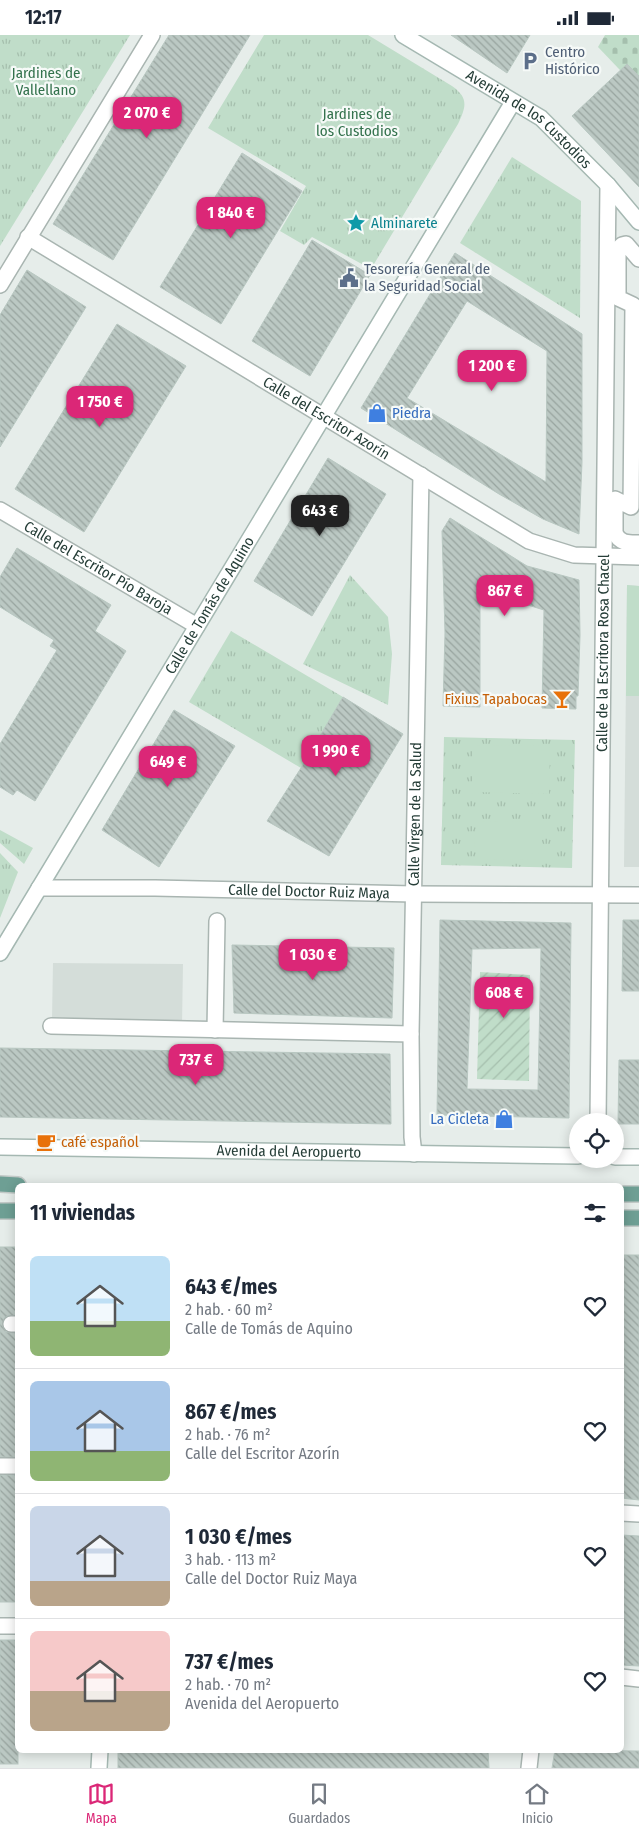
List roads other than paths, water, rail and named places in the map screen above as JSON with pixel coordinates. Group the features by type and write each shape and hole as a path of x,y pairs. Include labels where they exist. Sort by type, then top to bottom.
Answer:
{"main road":[{"path":"0,1185 15,1185"},
{"path":"624,1194 639,1194"},
{"path":"0,1211 15,1211"},
{"path":"624,1218 639,1218"}],"street":[{"path":"0,285 152,35"},
{"name":"Avenida de los Custodios","path":"403,35 541,118 608,185 639,222"},
{"name":"Calle de Tomás de Aquino","path":"0,953 513,102"},
{"name":"Calle de la Escritora Rosa Chacel","path":"598,1113 608,185"},
{"name":"Calle del Escritor Azorín","path":"28,237 530,541 574,555 639,557"},
{"path":"639,259 626,244 618,249 618,298 633,305 631,507 615,499 617,537 625,543 639,543"},
{"name":"Calle Virgen de la Salud","path":"414,1154 412,1137 411,1035 421,475"},
{"name":"Calle del Escritor Pío Baroja","path":"0,510 197,626"},
{"name":"Calle del Doctor Ruiz Maya","path":"39,888 413,894 639,895"},
{"path":"215,1030 216,921"},
{"path":"51,1026 411,1035"},
{"name":"Avenida del Aeropuerto","path":"0,1147 569,1157"},
{"path":"624,1157 639,1157"},
{"path":"0,1465 15,1466"},
{"path":"624,1513 639,1514"},
{"path":"0,1626 15,1626"},
{"path":"624,1677 639,1679"},
{"path":"99,1768 100,1753"},
{"path":"529,1768 531,1753"}],"place":[{"name":"Centro Histórico","path":"530,61"},
{"name":"Alminarete","path":"356,223"},
{"name":"Tesorería General de la Seguridad Social","path":"349,278"},
{"name":"Piedra","path":"377,413"},
{"name":"Fixius Tapabocas","path":"562,699"},
{"name":"La Cicleta","path":"504,1119"},
{"name":"café español","path":"46,1142"}],"park label":[{"name":"Jardines de Vallellano","path":"46,82"},
{"name":"Jardines de los Custodios","path":"357,122"}]}
